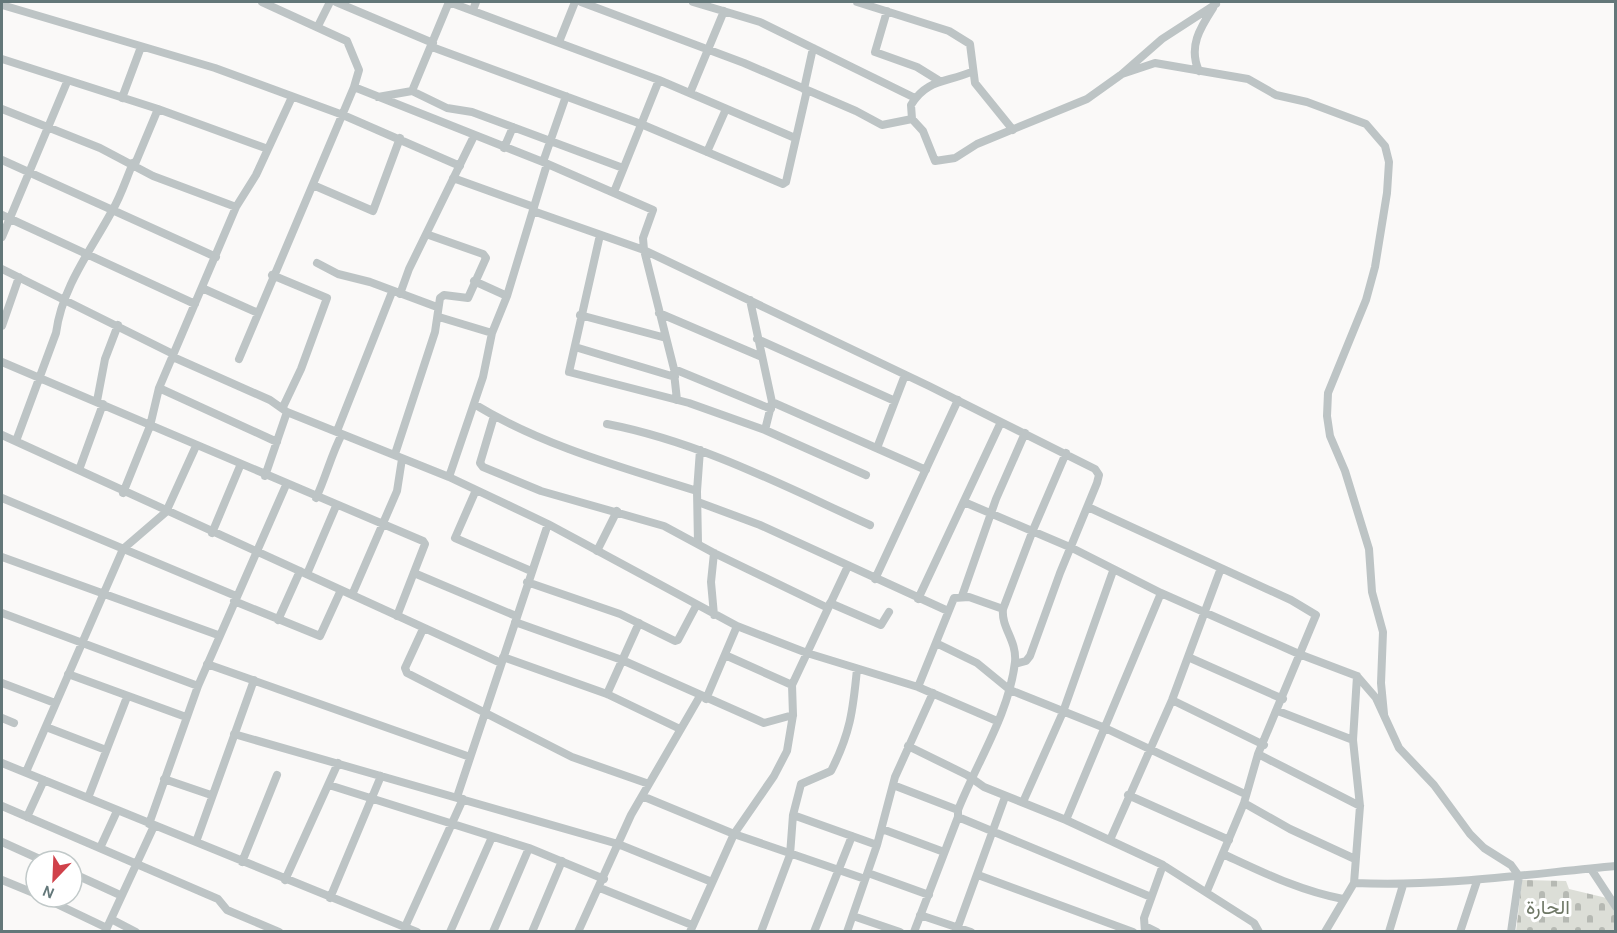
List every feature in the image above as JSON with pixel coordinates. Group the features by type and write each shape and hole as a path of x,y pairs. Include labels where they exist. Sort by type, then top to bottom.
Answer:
{"street":[{"path":"238,359 272,275 343,115 359,70 349,43 262,2"},
{"path":"318,27 336,2 432,45 641,124 783,184 786,182 813,48"},
{"path":"412,91 449,2 475,6 795,138"},
{"path":"559,42 575,2"},
{"path":"581,2 709,48 882,125 912,119"},
{"path":"693,2 760,22 915,98"},
{"path":"857,2 949,31 970,44 977,87 1013,130"},
{"path":"938,80 915,98 911,105 912,119 923,131 933,159 937,161 955,158 977,144 1087,99 1122,74 1162,39 1216,3"},
{"path":"1199,71 1194,51 1196,38 1216,3"},
{"path":"2,5 215,68 343,115 460,166"},
{"path":"690,93 724,11"},
{"path":"887,11 875,52 917,67 938,80 952,80 973,71"},
{"path":"122,98 141,47"},
{"path":"2,60 158,109 268,149"},
{"path":"1122,74 1155,63 1248,79 1276,95 1342,114 1366,124 1385,146 1389,162 1387,193 1375,267 1366,300 1328,393 1327,416 1330,436 1345,471 1369,549 1372,592 1383,632 1381,683 1384,714"},
{"path":"614,192 659,80"},
{"path":"2,237 6,217 30,172 67,82"},
{"path":"354,87 545,163 654,211 643,238 644,250 674,373 677,400"},
{"path":"377,97 412,91 447,108 472,112 623,168"},
{"path":"449,477 474,404 492,333 507,296 534,209 551,141 566,96"},
{"path":"123,493 150,426 159,388 236,207 256,175 292,97"},
{"path":"16,441 57,333 59,315 84,255 113,209 158,109"},
{"path":"707,152 726,109"},
{"path":"2,110 134,164 153,176 236,207"},
{"path":"504,147 513,127"},
{"path":"316,498 396,293 474,136"},
{"path":"313,185 373,211 400,138"},
{"path":"2,160 216,257"},
{"path":"453,178 644,250 1088,464 1099,475 1088,507 1030,656 1026,662 1014,664"},
{"path":"6,217 78,248 84,255 195,304"},
{"path":"352,595 397,491 399,456 439,317 437,307 444,295 468,298 485,255 426,234"},
{"path":"600,235 580,315 581,327 569,370 571,374 677,400 765,430 866,475"},
{"path":"317,263 338,274 370,282 437,307"},
{"path":"2,269 285,409 449,477 548,524 696,606 737,626 807,653 918,687 997,721"},
{"path":"265,476 285,409 327,298 272,275"},
{"path":"2,324 19,277"},
{"path":"474,281 507,296"},
{"path":"202,288 258,313"},
{"path":"750,300 771,405 765,430"},
{"path":"659,313 762,357"},
{"path":"580,315 666,338"},
{"path":"439,317 492,333"},
{"path":"79,470 100,403 105,358 118,325"},
{"path":"757,339 895,401"},
{"path":"576,347 674,373 771,405 926,470"},
{"path":"2,363 425,543 397,616"},
{"path":"877,448 905,375"},
{"path":"159,388 277,442"},
{"path":"875,579 958,400"},
{"path":"474,404 532,435 586,456 697,491"},
{"path":"494,416 481,466 541,491 664,526 714,553 829,605 881,625 889,612"},
{"path":"918,599 1001,422"},
{"path":"607,424 641,431 700,450 870,525"},
{"path":"962,596 991,513 1024,434"},
{"path":"2,435 123,493 256,551 423,629 502,660 607,694 680,729"},
{"path":"26,772 123,549 166,512 196,446"},
{"path":"698,543 697,491 700,450"},
{"path":"914,932 970,780 1010,690 1014,644 1003,622 1003,609 1066,453"},
{"path":"212,533 240,466"},
{"path":"108,926 151,825 164,779 218,635 286,485"},
{"path":"476,490 455,538 531,571"},
{"path":"2,498 123,549 278,620 320,636 341,590"},
{"path":"698,502 760,525 948,611"},
{"path":"964,502 1033,530 1113,571 1299,654 1358,676 1376,698 1399,748 1425,774 1470,834 1484,848 1511,865 1519,876 1511,932"},
{"path":"278,620 304,573 336,506"},
{"path":"1088,507 1314,613 1316,619 1299,654 1264,745 1258,754 1244,804 1207,891"},
{"path":"597,551 617,511"},
{"path":"402,928 451,825 484,710 548,524"},
{"path":"714,553 711,582 714,615"},
{"path":"2,557 218,635"},
{"path":"329,785 529,848 562,861 691,928 734,834 774,776 787,751 794,716 792,686 848,566"},
{"path":"1110,840 1172,700 1221,568"},
{"path":"1023,802 1062,712 1113,571"},
{"path":"414,573 516,619 622,660 703,698 764,723 794,716"},
{"path":"527,582 639,623 677,641 696,606"},
{"path":"1066,820 1161,593"},
{"path":"918,687 954,598 962,596 1003,609"},
{"path":"2,613 198,686"},
{"path":"607,694 639,623"},
{"path":"578,931 642,796 680,729 703,698 725,656 737,626"},
{"path":"423,629 405,671 572,756 649,784"},
{"path":"936,643 977,663 1010,690 1105,728 1245,794"},
{"path":"725,656 792,686"},
{"path":"1188,657 1283,699"},
{"path":"207,664 470,757"},
{"path":"761,932 790,855 793,815 801,784 831,771 846,740 852,720 857,669"},
{"path":"68,674 186,717"},
{"path":"1325,932 1354,883 1359,806 1353,740 1358,676"},
{"path":"196,842 254,680"},
{"path":"2,683 55,703"},
{"path":"847,932 877,845 893,785 933,693"},
{"path":"88,798 127,697"},
{"path":"1172,700 1264,745"},
{"path":"1278,711 1353,740"},
{"path":"2,718 14,723"},
{"path":"46,727 106,750"},
{"path":"234,734 618,844 712,882"},
{"path":"908,746 967,775 970,780 1066,820 1163,865 1254,923 1259,932"},
{"path":"1258,754 1359,806"},
{"path":"2,763 402,928 417,932"},
{"path":"285,880 338,763"},
{"path":"242,862 278,775"},
{"path":"330,898 374,799 381,776"},
{"path":"164,779 211,795"},
{"path":"27,817 44,780"},
{"path":"893,785 1151,897"},
{"path":"1128,795 1229,840"},
{"path":"642,796 790,855 929,895"},
{"path":"956,929 995,830 1005,796"},
{"path":"1244,804 1290,829 1355,858"},
{"path":"2,806 218,899 227,910 279,932"},
{"path":"100,848 117,811"},
{"path":"793,815 877,845"},
{"path":"882,829 945,852"},
{"path":"814,932 852,836"},
{"path":"450,932 492,837"},
{"path":"2,842 24,852"},
{"path":"493,932 529,848"},
{"path":"1223,854 1292,886 1343,899"},
{"path":"532,932 562,861"},
{"path":"1157,932 1145,929 1144,918 1163,865"},
{"path":"1354,883 1403,885 1477,881 1616,866"},
{"path":"1591,868 1616,907"},
{"path":"978,875 1133,932"},
{"path":"84,878 120,895"},
{"path":"2,880 24,889"},
{"path":"1460,932 1477,881"},
{"path":"1389,932 1403,885"},
{"path":"69,909 108,926 136,932"},
{"path":"920,915 956,929 972,932"},
{"path":"853,916 900,932"}],"green space":[{"name":"الحارة","path":"1522,880 1566,881 1569,889 1615,900 1615,931 1516,932"}]}
